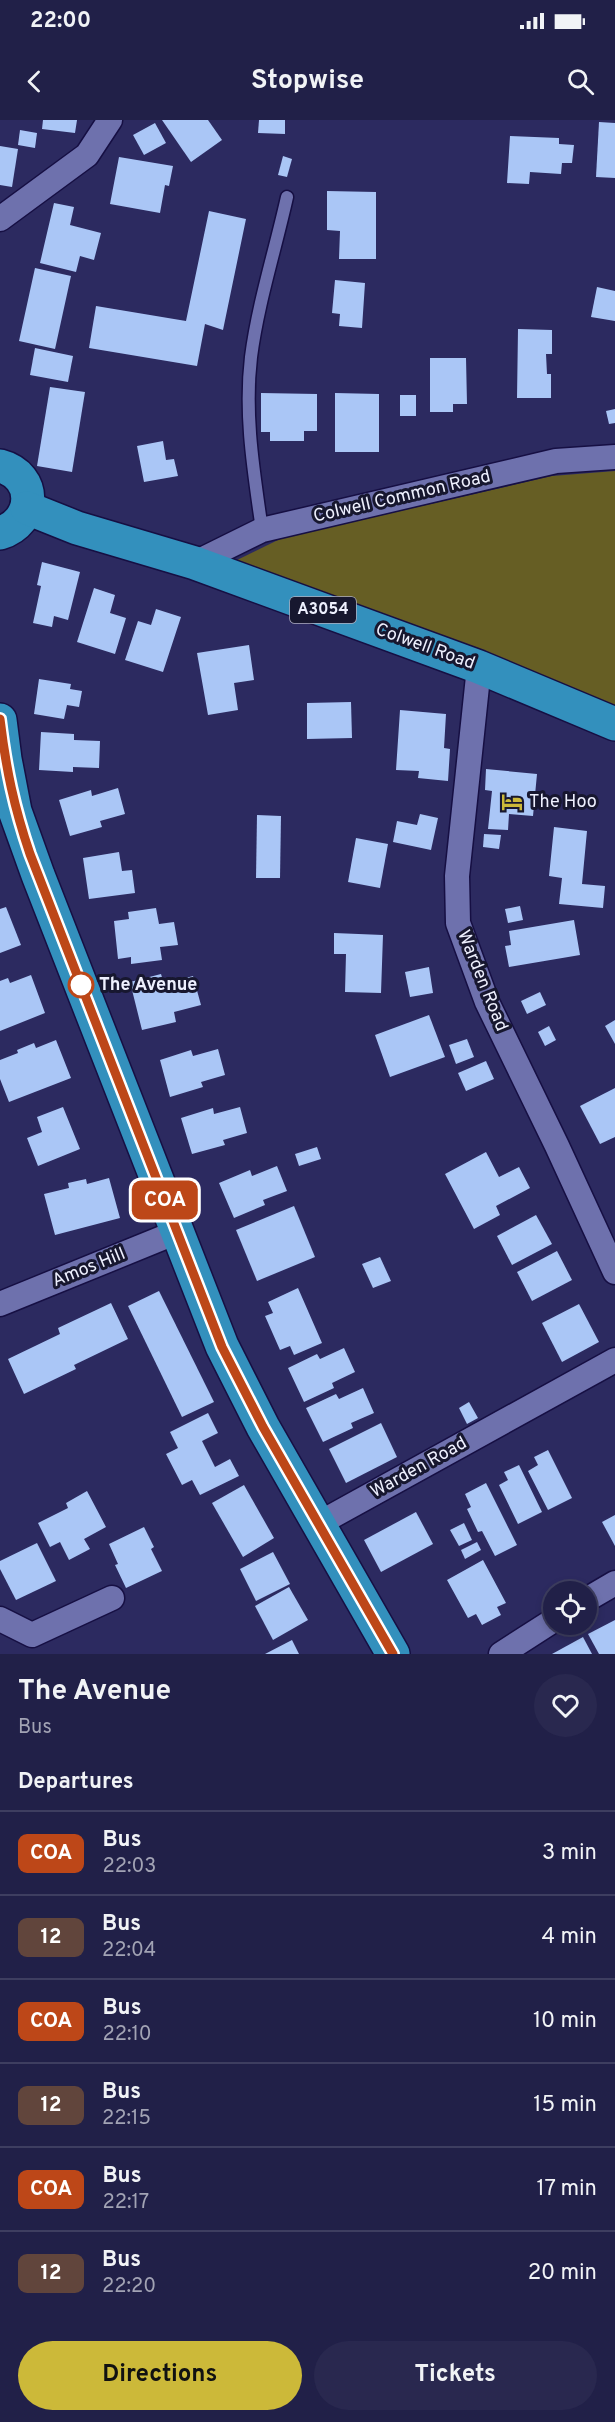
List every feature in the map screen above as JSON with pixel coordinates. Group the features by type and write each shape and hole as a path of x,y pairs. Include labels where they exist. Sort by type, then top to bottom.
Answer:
{"main road":[{"path":"0,466 13,471 25,484 28,495 27,508 22,519 10,530 0,533"},
{"name":"Colwell Road","path":"27,508 77,528 195,563 478,667 615,724"},
{"path":"0,720 15,811 222,1347 263,1427 393,1654"}],"street":[{"path":"0,219 87,155 110,120"},
{"name":"Colwell Common Road","path":"195,563 262,530 556,461 615,457"},
{"name":"Warden Road","path":"478,667 457,876 458,923 487,1002 615,1272"},
{"name":"Amos Hill","path":"0,1304 177,1232"},
{"name":"Warden Road","path":"318,1524 615,1360"},
{"path":"597,1593 615,1582"},
{"path":"0,1619 32,1635 112,1598"},
{"path":"501,1654 543,1627"}],"lane":[{"path":"262,530 248,433 251,359 260,298 287,197"}],"shaded area":[{"path":"615,471 615,707 235,561 282,538 552,476"}],"building":[{"path":"43,120 77,120 75,133 42,129"},
{"path":"162,120 208,120 222,140 191,162"},
{"path":"259,120 285,120 285,134 258,133"},
{"path":"599,122 615,123 615,178 596,177"},
{"path":"155,123 166,143 144,155 133,135"},
{"path":"20,130 37,133 35,148 18,145"},
{"path":"510,136 559,138 559,144 574,145 572,163 562,163 561,174 530,172 529,184 507,183"},
{"path":"0,146 18,149 12,187 0,185"},
{"path":"283,156 292,159 287,177 278,175"},
{"path":"119,157 173,166 169,186 165,185 160,213 110,204"},
{"path":"327,191 376,192 376,259 339,259 340,231 327,230"},
{"path":"54,203 74,207 70,225 101,233 94,260 80,256 76,272 40,263"},
{"path":"209,211 246,219 223,330 205,324 197,366 89,348 96,306 186,321"},
{"path":"35,268 71,276 55,349 19,341"},
{"path":"335,280 365,283 362,328 339,326 340,314 332,313"},
{"path":"597,287 615,291 615,321 591,317"},
{"path":"518,329 552,330 552,354 546,354 547,374 551,374 551,398 517,398"},
{"path":"35,348 73,356 68,382 30,375"},
{"path":"430,358 466,358 467,404 453,404 453,412 430,412"},
{"path":"50,387 85,392 72,472 37,466"},
{"path":"261,393 317,394 317,431 304,431 304,441 270,441 270,432 261,432"},
{"path":"335,393 379,394 379,452 335,452"},
{"path":"400,395 416,395 416,416 400,416"},
{"path":"615,409 615,423 609,424 606,411"},
{"path":"163,441 166,460 174,459 178,476 144,482 137,446"},
{"path":"42,562 80,572 68,620 54,616 52,627 33,623 41,586 37,585"},
{"path":"94,588 115,595 110,613 126,618 115,654 77,642"},
{"path":"156,609 181,617 163,672 125,660 138,621 151,625"},
{"path":"249,645 254,680 234,683 238,710 208,715 197,653"},
{"path":"39,679 71,684 70,689 82,691 79,707 67,705 64,719 34,714"},
{"path":"351,702 352,738 307,739 307,703"},
{"path":"400,710 446,714 444,748 450,749 448,781 418,778 419,771 396,770"},
{"path":"41,732 74,734 74,740 100,741 99,768 73,767 73,772 39,770"},
{"name":"The Hoo","path":"486,769 537,774 533,816 509,814 508,830 488,829 492,791 485,790"},
{"path":"118,788 125,814 100,821 102,827 70,836 59,800 91,790 92,796"},
{"path":"420,814 438,818 431,850 393,842 397,821 417,825"},
{"path":"257,815 281,816 280,878 256,878"},
{"path":"554,827 587,831 582,884 605,886 603,908 559,904 562,878 549,876"},
{"path":"484,834 501,835 499,849 483,847"},
{"path":"356,838 388,844 380,888 348,882"},
{"path":"119,852 122,871 132,870 135,893 89,899 83,858"},
{"path":"520,906 523,920 508,923 505,909"},
{"path":"6,907 21,945 0,953 0,909"},
{"path":"156,908 159,924 174,922 178,945 160,947 162,960 131,964 131,957 118,959 114,921 129,919 128,912"},
{"path":"574,920 580,955 509,967 505,946 511,945 509,931"},
{"path":"334,933 383,935 381,993 345,992 346,954 334,954"},
{"path":"429,967 433,993 410,997 405,972"},
{"path":"161,974 164,984 193,976 201,1005 174,1012 176,1022 142,1030 130,982"},
{"path":"31,975 45,1013 0,1031 0,981 8,978 10,983"},
{"path":"540,992 546,1005 527,1014 521,1001"},
{"path":"429,1015 445,1057 390,1077 375,1035"},
{"path":"615,1020 615,1044 605,1026"},
{"path":"549,1026 556,1040 545,1046 538,1032"},
{"path":"467,1039 474,1057 456,1064 449,1045"},
{"path":"56,1040 71,1078 9,1102 0,1079 0,1060 34,1043 36,1048"},
{"path":"218,1049 225,1075 201,1082 203,1087 170,1097 160,1060 191,1050 193,1056"},
{"path":"486,1061 494,1079 466,1091 458,1073"},
{"path":"615,1088 615,1137 600,1144 580,1106"},
{"path":"63,1107 80,1149 38,1166 27,1138 42,1132 37,1117"},
{"path":"240,1107 247,1133 223,1140 225,1145 192,1154 181,1118 213,1108 214,1114"},
{"path":"317,1147 321,1159 299,1166 295,1154"},
{"path":"486,1152 499,1177 519,1167 530,1188 496,1206 500,1215 474,1229 445,1174"},
{"path":"277,1166 287,1191 263,1200 265,1205 234,1218 219,1183 250,1170 252,1176"},
{"path":"109,1178 120,1218 55,1235 44,1194 69,1188 68,1183 86,1179 87,1184"},
{"path":"294,1206 315,1257 257,1281 236,1230"},
{"path":"536,1215 552,1244 512,1265 497,1236"},
{"path":"557,1251 572,1280 532,1301 517,1272"},
{"path":"380,1257 391,1281 373,1288 362,1264"},
{"path":"298,1288 322,1343 294,1355 290,1346 280,1350 265,1316 273,1313 268,1302"},
{"path":"159,1291 214,1402 182,1417 128,1306"},
{"path":"111,1303 128,1339 74,1365 76,1369 24,1394 8,1359 60,1334 58,1328"},
{"path":"579,1304 599,1342 562,1362 542,1323"},
{"path":"344,1348 355,1372 332,1383 334,1388 304,1402 288,1368 317,1354 320,1359"},
{"path":"363,1388 374,1413 351,1423 353,1428 323,1442 306,1408 336,1394 339,1399"},
{"path":"469,1402 478,1418 467,1424 459,1408"},
{"path":"208,1413 218,1433 202,1441 215,1467 230,1459 239,1476 200,1495 192,1480 182,1485 166,1454 178,1448 170,1432"},
{"path":"381,1423 397,1457 346,1483 329,1449"},
{"path":"548,1450 572,1498 548,1510 528,1471 538,1465 534,1457"},
{"path":"519,1465 542,1512 518,1524 499,1485 508,1480 504,1472"},
{"path":"486,1483 517,1545 495,1556 482,1531 478,1532 467,1509 471,1507 465,1494"},
{"path":"244,1485 274,1538 243,1557 212,1503"},
{"path":"87,1491 106,1527 84,1539 90,1549 69,1560 60,1542 50,1547 38,1523 68,1508 66,1503"},
{"path":"416,1512 433,1544 381,1572 364,1540"},
{"path":"615,1515 615,1546 602,1522"},
{"path":"464,1523 472,1540 459,1546 450,1530"},
{"path":"144,1527 154,1547 151,1549 162,1571 126,1588 115,1565 118,1564 109,1544"},
{"path":"477,1542 481,1550 465,1559 461,1550"},
{"path":"37,1543 56,1581 16,1600 0,1569 0,1561"},
{"path":"273,1552 290,1584 256,1601 240,1569"},
{"path":"483,1560 506,1603 497,1607 501,1615 482,1625 476,1614 468,1618 447,1580"},
{"path":"289,1587 308,1620 273,1640 255,1606"},
{"path":"615,1620 615,1654 599,1654 589,1635 597,1635 597,1629"},
{"path":"583,1637 592,1654 552,1654"},
{"path":"292,1640 299,1654 265,1654"}],"bus line":[{"name":"COA","path":"0,719 15,811 203,1303 222,1347 263,1427 393,1654"}],"place":[{"name":"The Hoo","path":"512,802"},
{"name":"The Avenue","path":"81,985"}]}
